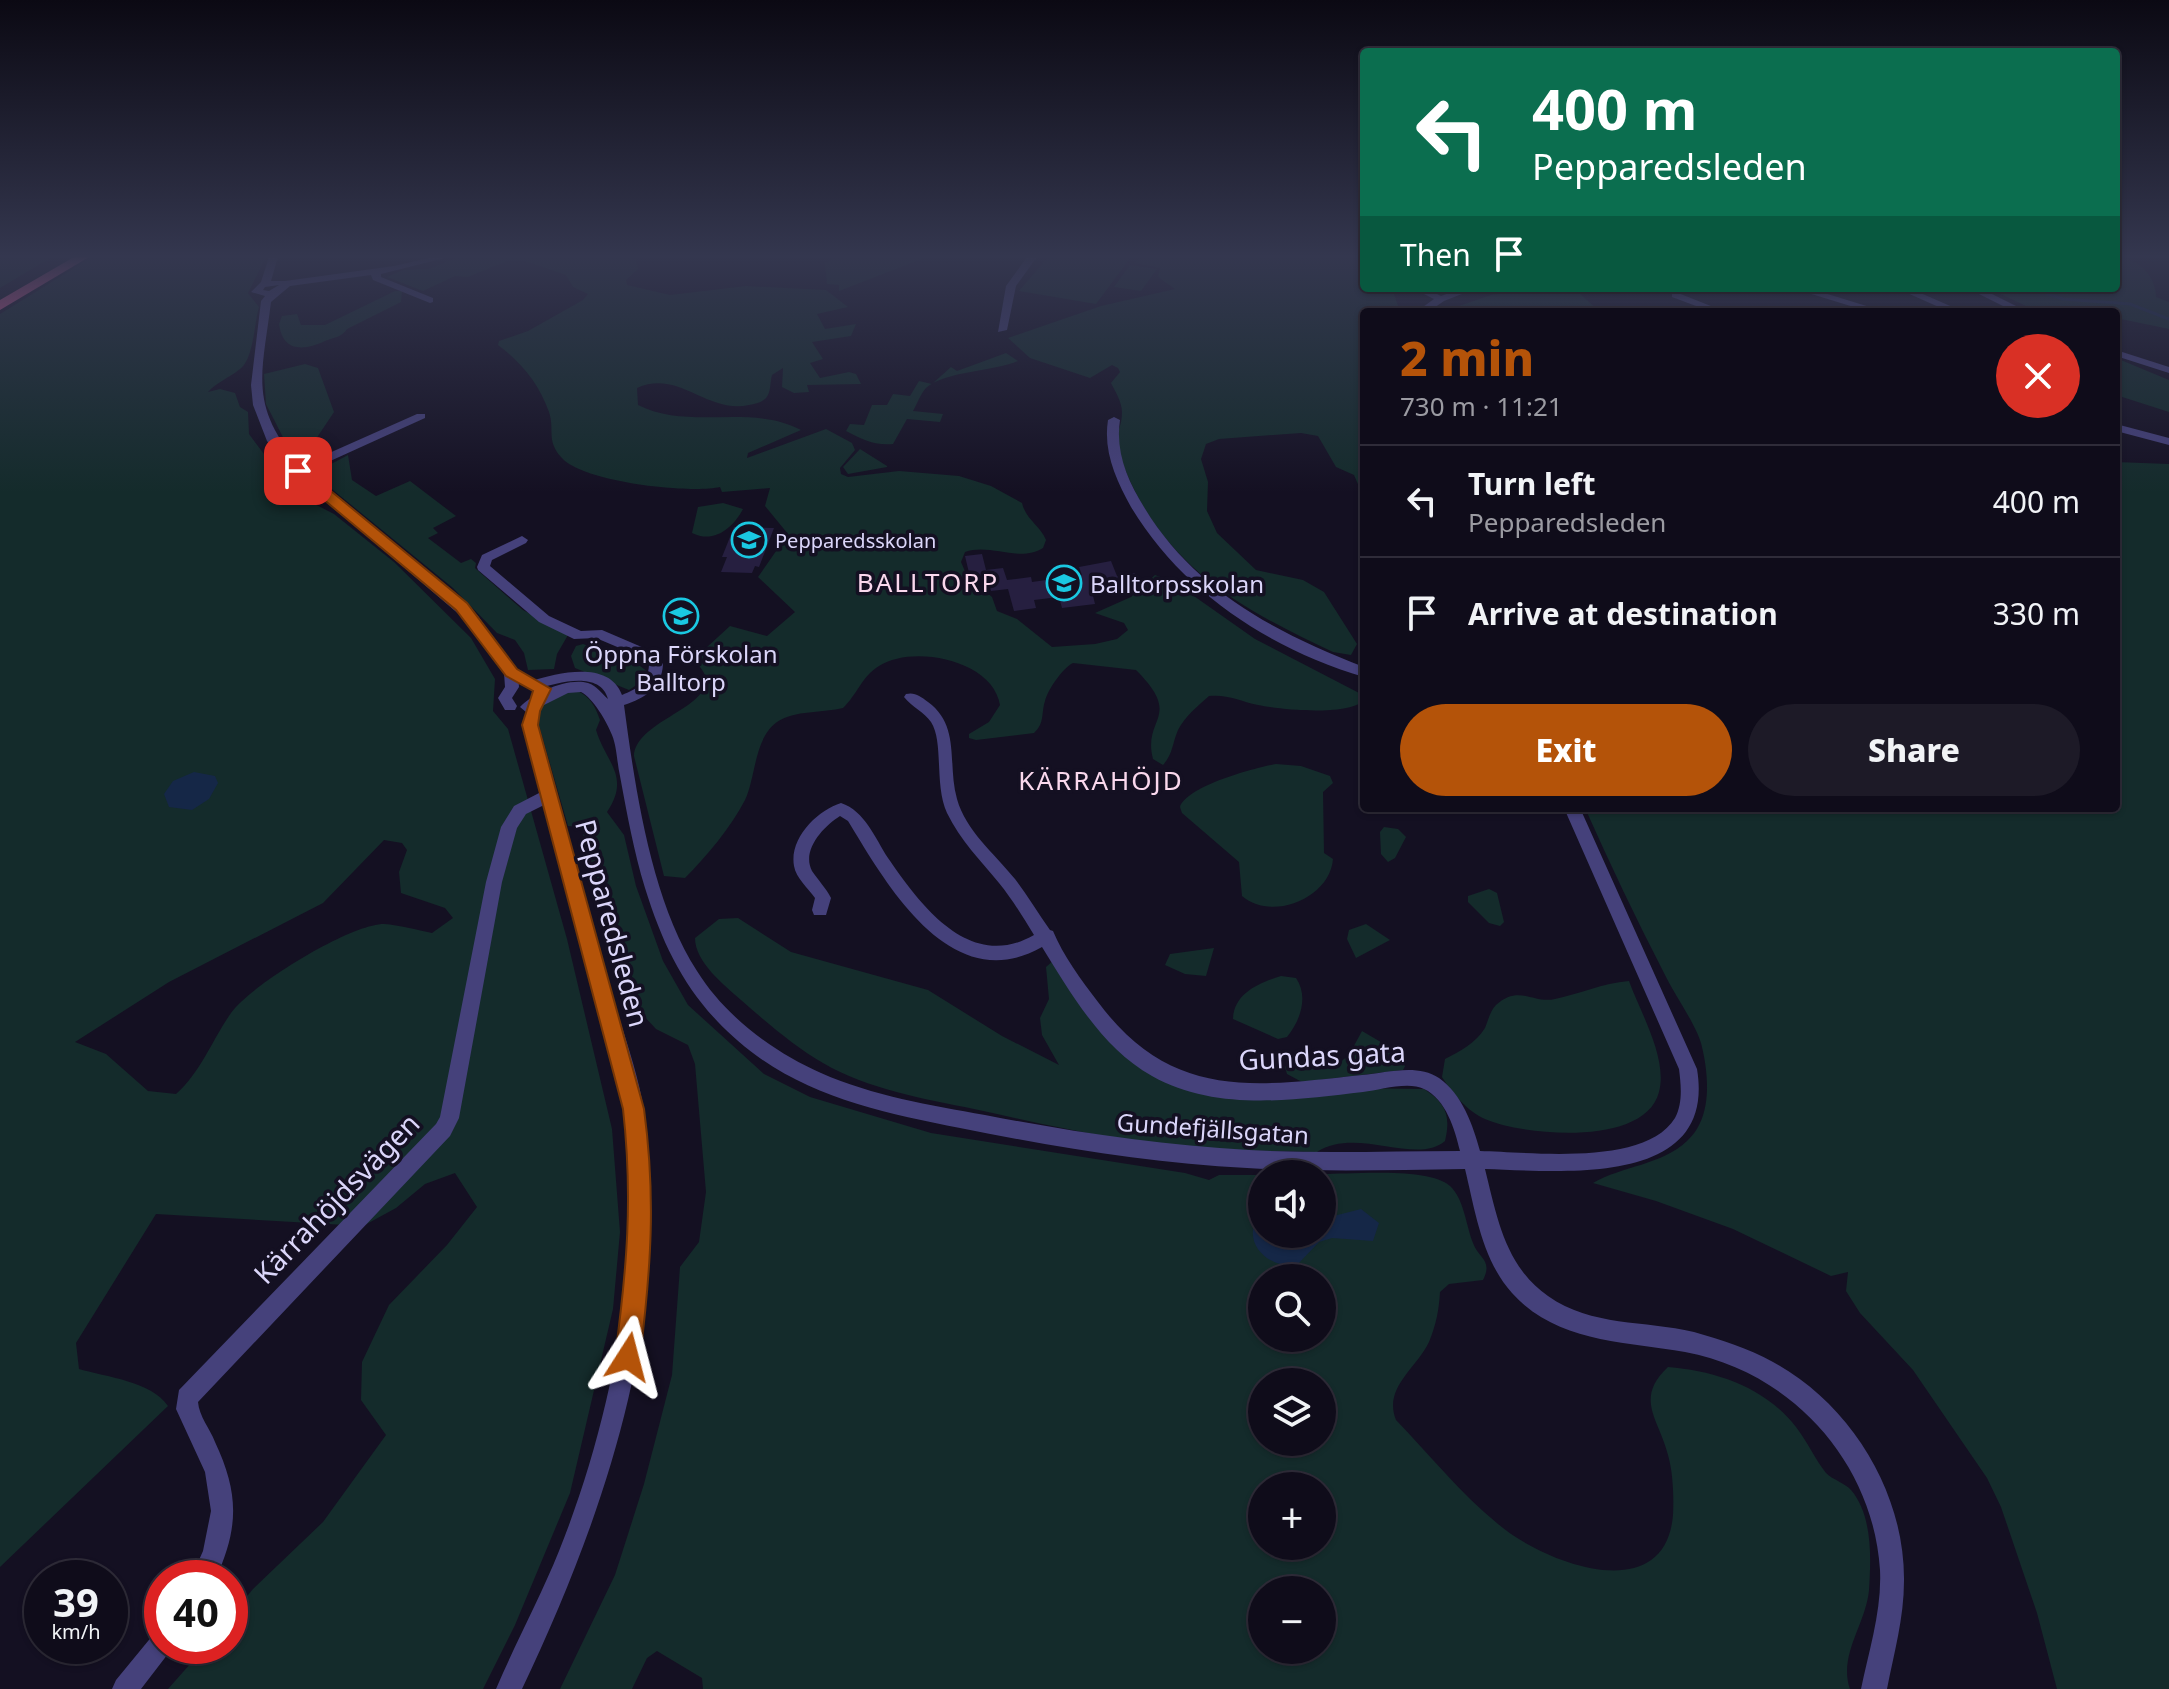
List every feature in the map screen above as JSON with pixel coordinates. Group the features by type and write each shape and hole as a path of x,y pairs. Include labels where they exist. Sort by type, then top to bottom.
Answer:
{"street":[{"path":"264,336 257,369 258,405 273,441 298,471 461,607 511,673 536,692"},
{"path":"2120,354 2169,370"},
{"path":"298,471 421,416"},
{"path":"1114,420 1112,439 1127,489 1149,528 1178,565 1209,593 1271,633 1360,670"},
{"path":"2120,428 2169,442"},
{"path":"510,698 581,688 610,704 650,686 657,672 654,661 646,654 597,633 579,636 544,619 483,567 487,558 522,540"},
{"path":"511,673 510,698 530,725"},
{"path":"510,698 520,708 536,692"},
{"name":"Pepparedsleden","path":"509,1689 558,1584 608,1444 628,1357 641,1250 641,1172 634,1109 530,725 536,692"},
{"name":"Gundas gata","path":"911,697 934,712 943,725 947,786 956,814 1047,936 1115,1036 1151,1067 1198,1085 1253,1092 1402,1079 1425,1081 1442,1091 1455,1108 1491,1240 1516,1283 1538,1303 1584,1328 1687,1341 1742,1357 1791,1385 1838,1427 1865,1466 1889,1536 1892,1595 1874,1689"},
{"name":"Gundefjällsgatan","path":"610,704 609,721 619,733 655,895 685,966 708,1000 752,1043 804,1075 879,1102 1054,1138 1152,1151 1250,1159 1471,1160 1625,1156 1667,1140 1686,1116 1691,1101 1691,1085 1684,1057 1574,812"},
{"name":"Kärrahöjdsvägen","path":"210,1560 222,1528 222,1486 187,1409 187,1398 443,1130 449,1118 494,882 509,827 520,810 549,795"},
{"path":"820,910 823,898 805,872 803,852 809,838 828,815 841,809 854,817 922,912 961,947 987,954 1013,952 1047,936"},
{"path":"125,1689 146,1664"}],"green space":[{"path":"0,336 254,336 245,364 208,392 220,389 235,393 240,407 248,412 249,434 293,493 334,514 394,562 471,638 495,679 493,711 508,729 567,939 612,1129 620,1232 613,1309 570,1493 515,1625 483,1689 168,1689 190,1664 248,1664 248,1595 323,1522 386,1435 361,1400 362,1362 389,1305 447,1245 477,1207 455,1173 425,1184 396,1208 363,1226 156,1214 76,1343 79,1369 139,1385 168,1406 0,1567","holes":["384,840 402,843 407,850 399,872 401,893 445,908 453,918 432,933 384,924 368,927 302,958 242,1001 231,1013 199,1066 176,1094 148,1091 106,1054 75,1042 169,982 323,903"]},
{"path":"283,336 339,336 302,347 295,347"},
{"path":"514,336 851,336 812,342 823,359 810,363 820,378 849,372 856,374 861,384 807,385 809,392 794,393 782,387 783,368 772,375 766,398 756,404 734,406 680,387 652,384 637,388 638,405 678,416 762,418 801,430 748,453 747,458 826,429 852,443 855,450 840,468 841,474 848,477 899,471 959,476 991,486 1022,503 1046,540 1043,548 1024,554 975,550 965,552 961,562 967,576 992,597 997,611 1017,619 1052,647 1117,639 1128,630 1124,623 1095,613 1131,597 1155,575 1174,582 1255,639 1360,693 1360,703 1342,709 1297,710 1209,696 1181,725 1163,765 1153,759 1151,745 1160,708 1150,686 1136,670 1073,663 1049,691 1041,722 1034,733 976,740 969,738 969,734 989,722 1000,705 994,690 983,677 950,660 911,656 894,660 873,670 843,708 792,715 769,729 760,748 749,791 726,831 685,878 664,876 634,756 638,744 646,734 683,709 702,691 706,678 694,659 730,626 767,636 795,612 758,577 788,534 765,506 770,488 722,492 720,487 662,487 612,479 572,466 556,451 551,418 535,383 515,359 498,345 499,341"},
{"path":"1360,336 1360,489 1354,475 1336,467 1318,436 1301,433 1219,439 1206,444 1201,459 1208,482 1207,511 1217,533 1256,570 1303,580 1324,592 1357,644 1351,655 1333,652 1234,599 1180,554 1157,527 1137,495 1118,450 1122,408 1111,383 1120,372 1118,368 1112,365 1090,378 1030,358 1008,338"},
{"path":"1006,353 1018,361 945,378 932,384 951,367 957,371"},
{"path":"2120,360 2169,380 2169,412 2120,396"},
{"path":"305,364 318,368 334,412 308,451 296,455 290,451 266,404 264,374"},
{"path":"919,381 932,384 926,388 913,411 943,414 940,422 907,419 893,444 874,443 846,431 850,424 864,425 872,405 887,405 893,394 910,396"},
{"path":"860,449 887,467 848,474 843,467"},
{"path":"348,455 352,480 376,496 410,481 456,516 433,528 438,533 428,538 461,563 471,559 476,563 475,568 523,610 568,635 557,654 554,669 528,670 524,653 515,640 497,633 453,588 317,477 320,470"},
{"path":"2120,462 2169,464 2169,1689 2057,1689 2037,1613 2001,1507 1987,1478 1913,1370 1860,1313 1846,1291 1848,1272 1831,1276 1733,1229 1656,1201 1593,1183 1677,1149 1695,1131 1707,1095 1704,1055 1698,1035 1587,812 2120,812"},
{"path":"723,503 743,509 728,528 708,537 692,533 698,507"},
{"path":"583,644 636,663 648,672 647,678 629,690 575,668 571,656 576,646"},
{"path":"578,691 594,707 600,720 596,730 617,779 614,799 607,812 624,835 636,886 663,961 688,1005 764,1074 810,1097 931,1133 1185,1173 1209,1180 1219,1175 1248,1175 1248,1248 1336,1248 1336,1174 1408,1174 1440,1180 1450,1186 1462,1205 1473,1243 1486,1264 1486,1273 1483,1280 1449,1284 1440,1292 1437,1317 1429,1342 1397,1388 1393,1409 1396,1420 1484,1512 1518,1538 1543,1552 1571,1563 1599,1569 1626,1570 1648,1562 1665,1544 1673,1515 1673,1485 1670,1462 1651,1399 1652,1389 1668,1367 1721,1377 1770,1401 1796,1427 1826,1473 1851,1490 1867,1525 1869,1590 1847,1664 1850,1689 703,1689 702,1678 657,1651 647,1658 632,1689 560,1689 615,1575 644,1484 672,1375 680,1267 699,1242 706,1192 695,1064 688,1045 656,1029 642,1014 620,932 593,868 581,827 568,826 536,715 550,696"},
{"path":"1276,764 1301,766 1330,776 1333,783 1323,792 1324,853 1333,859 1322,885 1311,895 1298,902 1268,907 1242,896 1239,862 1182,813 1180,807 1185,799 1208,785"},
{"path":"1384,827 1398,829 1406,837 1395,858 1388,862 1381,854 1380,832"},
{"path":"1489,889 1497,893 1504,922 1500,926 1489,923 1468,902 1468,896"},
{"path":"738,918 791,952 928,990 1002,1036 1059,1065 1042,1035 1040,1018 1049,999 1046,967 1054,960 1099,1030 1178,1086 1424,1089 1445,1111 1445,1141 1433,1148 1418,1150 1350,1143 1333,1145 1317,1152 1178,1147 1061,1128 877,1086 840,1072 801,1049 760,1017 705,964 695,938 719,919"},
{"path":"1366,924 1390,940 1356,958 1347,939 1349,930"},
{"path":"1214,948 1206,976 1185,974 1165,965 1170,954"},
{"path":"1281,976 1296,978 1302,993 1299,1016 1287,1037 1278,1039 1233,1019 1238,1002 1249,990"},
{"path":"1629,981 1652,1035 1661,1079 1659,1092 1649,1110 1631,1122 1581,1132 1527,1130 1503,1125 1472,1112 1442,1077 1445,1059 1477,1038 1494,1007 1504,999 1519,995 1555,999"},
{"path":"1362,1031 1391,1048 1405,1066 1403,1070 1302,1082 1287,1074 1285,1067 1290,1062 1338,1064 1349,1055"}],"water":[{"path":"194,772 215,776 218,783 209,799 192,810 169,807 164,794 173,781"},
{"path":"1361,1209 1379,1223 1373,1241 1336,1238 1336,1215"},
{"path":"1257,1248 1313,1248 1298,1264 1276,1263"}],"building":[{"name":"Pepparedsskolan","path":"734,527 774,528 759,567 755,566 752,573 721,572 727,557 722,557"},
{"name":"Balltorpsskolan","path":"982,554 986,570 1003,568 1007,580 1031,577 1032,582 1082,575 1079,567 1111,561 1117,576 1135,573 1139,584 1135,585 1137,590 1093,596 1095,604 1062,608 1059,597 1034,600 1036,608 1014,611 1008,589 991,591 987,575 970,577 965,556"}],"place":[{"name":"Pepparedsskolan","path":"749,540"},
{"name":"Balltorpsskolan","path":"1064,583"},
{"name":"Öppna Förskolan Balltorp","path":"681,616"}],"district":[{"name":"BALLTORP","path":"928,582"},
{"name":"KÄRRAHÖJD","path":"1101,780"}],"route":[{"path":"298,471 461,607 485,633 511,673 543,689 532,711 530,725 634,1109 641,1172 641,1250 628,1357"}]}
